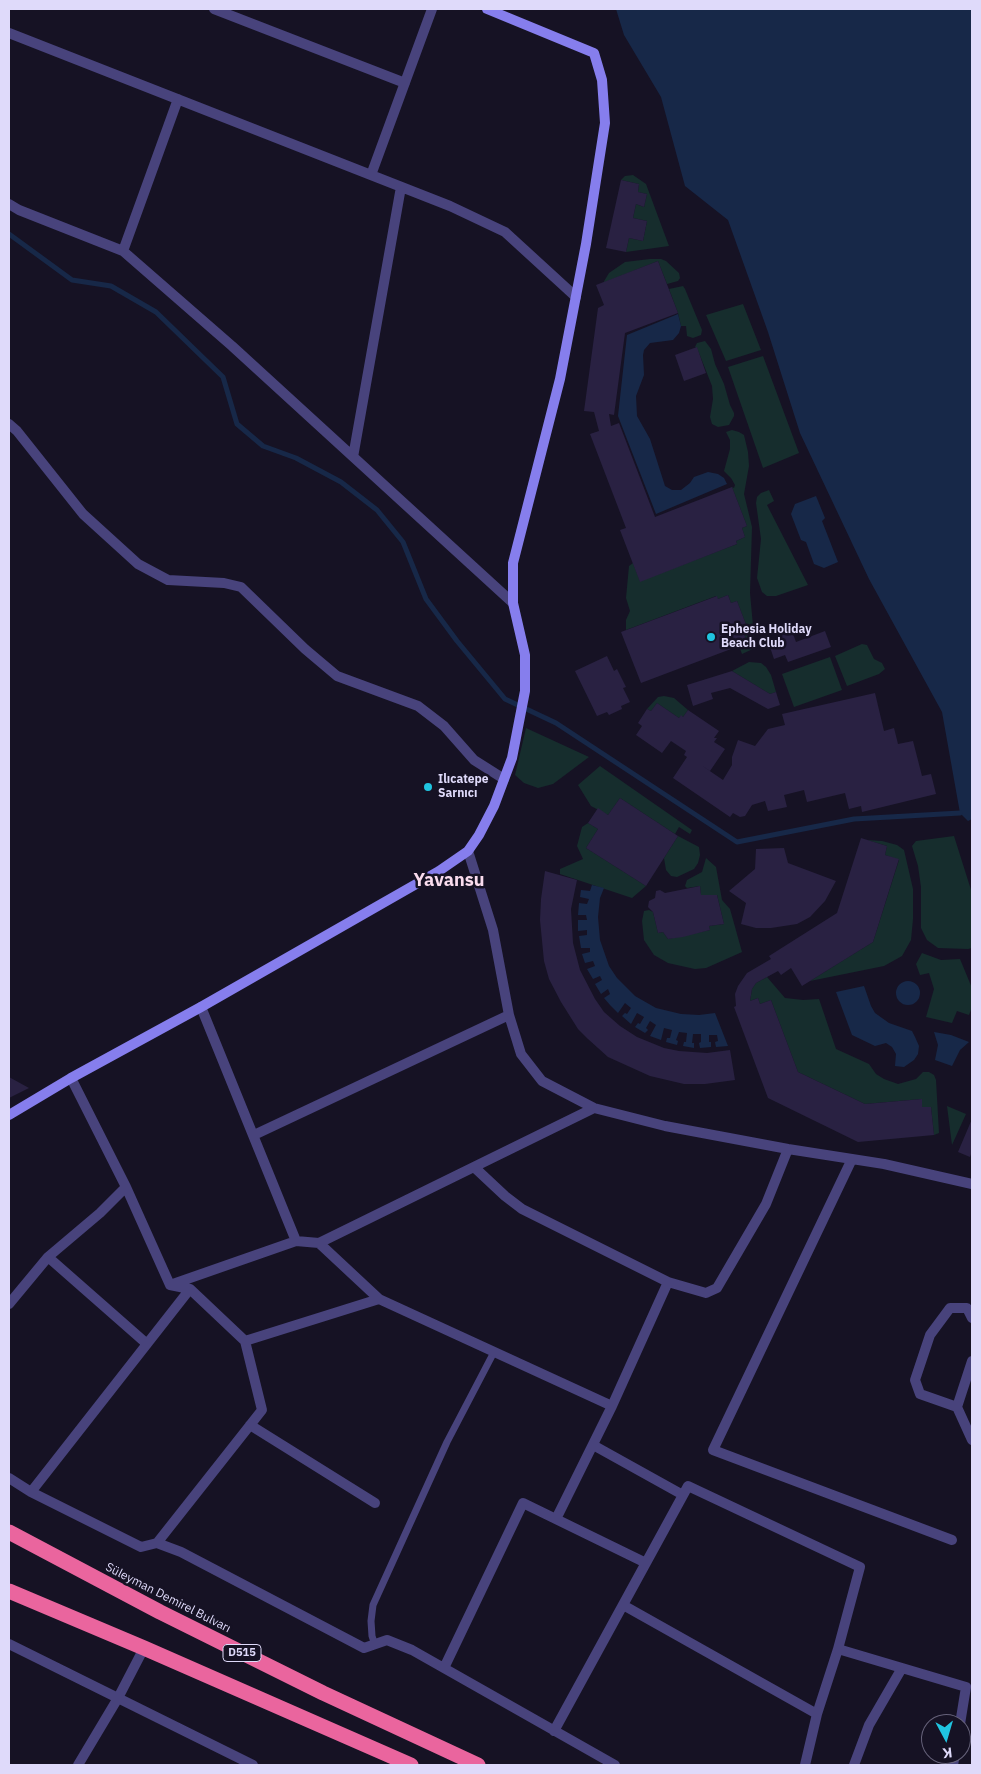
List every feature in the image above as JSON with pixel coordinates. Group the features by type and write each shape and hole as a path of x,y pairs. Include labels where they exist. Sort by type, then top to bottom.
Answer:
{"highway":[{"name":"Süleyman Demirel Bulvarı","path":"9,1532 160,1612 323,1693 478,1765"},
{"path":"9,1591 410,1765"}],"street":[{"path":"214,9 405,83"},
{"path":"371,175 432,9"},
{"path":"9,1115 71,1078 201,1007 439,871 468,851 479,835 494,806 512,758 524,691 525,655 513,603 512,563 557,388 586,244 605,123 602,80 594,53 487,9"},
{"path":"9,33 450,206 505,232 576,297"},
{"path":"123,250 178,99"},
{"path":"353,457 401,187"},
{"path":"9,204 19,210 123,250 232,346 513,603"},
{"path":"9,424 17,431 83,514 138,564 168,580 224,583 241,588 305,649 337,676 418,706 444,726 474,760 504,779"},
{"path":"468,851 493,930 509,1014 521,1054 542,1080 594,1108 665,1126 788,1149 884,1164 972,1184"},
{"path":"201,1007 296,1241"},
{"path":"254,1135 509,1014"},
{"path":"71,1078 126,1187 170,1285"},
{"path":"170,1285 296,1241 319,1242 594,1108"},
{"path":"474,1167 522,1209 668,1282 702,1292 710,1292 717,1288 766,1204 788,1149"},
{"path":"852,1159 713,1450 952,1540"},
{"path":"9,1304 48,1257 100,1213 126,1187"},
{"path":"319,1242 379,1299 612,1406"},
{"path":"48,1257 147,1344"},
{"path":"556,1519 612,1406 668,1282"},
{"path":"157,1543 262,1410 245,1341 190,1289 170,1285"},
{"path":"31,1492 190,1289"},
{"path":"245,1341 379,1299"},
{"path":"958,1407 920,1394 915,1380 930,1335 950,1308 967,1308 972,1318"},
{"path":"972,1361 958,1407 972,1440"},
{"path":"250,1425 375,1503"},
{"path":"592,1446 683,1495"},
{"path":"9,1478 31,1492 141,1547 157,1543 181,1552 364,1648 388,1640 412,1650 615,1765"},
{"path":"554,1731 688,1486 860,1567 838,1649 817,1714 805,1765"},
{"path":"444,1668 523,1503 646,1563"},
{"path":"623,1605 817,1714"},
{"path":"9,1644 253,1765"},
{"path":"78,1765 118,1698 144,1648"},
{"path":"838,1649 966,1687 962,1714"},
{"path":"854,1765 869,1724 902,1668"}],"lane":[{"path":"375,1644 372,1636 371,1621 373,1606 447,1442 494,1352"}],"green space":[{"path":"633,175 646,184 669,246 626,252 629,238 643,241 647,221 633,218 636,204 644,207 647,194 638,192 639,184 621,180 625,176"},
{"path":"650,259 666,261 679,273 680,278 678,281 667,284 658,261 603,283 609,273 625,262"},
{"path":"683,286 702,330 701,335 693,338 687,336 686,326 681,326 669,289"},
{"path":"743,304 761,350 726,361 706,315"},
{"path":"705,341 711,349 734,413 729,425 718,427 712,424 710,417 713,399 712,386 695,347 697,343"},
{"path":"763,356 799,453 763,468 728,367"},
{"path":"732,430 744,435 748,452 749,466 744,494 752,527 750,593 755,648 742,654 738,643 746,639 742,629 747,627 737,601 731,603 728,595 718,599 716,596 626,630 626,620 630,611 626,598 629,566 633,563 640,581 737,544 736,541 745,537 742,528 747,526 732,487 734,488 735,485 724,471 730,449 730,440 726,432"},
{"path":"769,490 774,501 767,505 808,585 776,596 767,596 762,592 757,578 761,539 756,503 757,497 761,493"},
{"path":"862,644 867,645 874,659 882,663 885,669 879,674 847,686 835,656"},
{"path":"830,657 842,690 794,707 782,674"},
{"path":"749,662 761,663 766,667 771,675 776,692 770,694 732,671"},
{"path":"658,697 674,698 688,710 683,717 679,718 657,703 651,711 647,709"},
{"path":"526,728 589,757 553,784 538,788 524,783 515,775"},
{"path":"600,766 692,830 690,834 679,827 675,834 620,798 608,815 591,806 578,785"},
{"path":"588,823 598,829 586,848 646,886 632,898 560,874 560,869 583,859 577,846 582,827"},
{"path":"678,836 699,847 700,855 694,869 677,877 671,876 666,870 664,858"},
{"path":"954,836 972,893 972,948 968,949 938,948 927,940 921,928 921,887 918,866 912,846 916,841"},
{"path":"867,840 897,845 904,850 913,889 911,940 902,956 884,966 810,981 873,942 899,860 885,855 887,846"},
{"path":"706,858 716,867 722,900 730,909 742,952 706,968 695,969 668,963 654,955 644,940 642,921 644,911 649,910 653,912 658,933 663,932 668,939 710,930 709,926 724,924 717,895 701,895 700,886 687,888 685,886 687,880 702,872"},
{"path":"922,953 941,960 960,959 972,988 972,1007 969,1015 957,1011 952,1023 926,1017 934,989 929,973 920,975 916,964"},
{"path":"767,977 785,998 819,999 836,1049 869,1064 876,1074 884,1079 898,1084 916,1079 923,1072 929,1072 934,1075 936,1080 939,1133 934,1135 931,1107 922,1107 922,1099 865,1104 798,1072 771,1000 760,1004 758,998 750,1001 752,989 756,983"},
{"path":"947,1106 966,1114 952,1145"}],"water":[{"path":"616,9 972,9 972,819 968,821 960,813 942,712 869,579 800,433 768,332 728,220 685,186 661,97 624,35"},
{"path":"678,314 681,326 679,333 673,340 650,343 644,350 644,375 636,396 637,416 650,439 665,486 672,490 681,490 694,477 708,472 718,474 724,478 727,484 656,514 618,416 627,335"},
{"path":"816,496 825,518 822,521 838,562 824,568 814,564 806,542 801,540 791,514 795,504"},
{"path":"592,885 604,888 600,898 598,917 600,940 609,966 617,978 635,996 656,1008 681,1014 699,1015 715,1013 728,1046 716,1047 717,1035 709,1035 711,1047 700,1048 701,1034 693,1034 692,1043 694,1043 694,1048 683,1046 684,1042 686,1042 687,1033 679,1032 676,1040 678,1041 677,1045 666,1042 667,1038 670,1038 672,1030 664,1028 661,1040 650,1036 656,1025 650,1021 646,1028 648,1030 645,1033 635,1027 638,1023 640,1024 644,1017 637,1013 631,1024 622,1016 625,1013 627,1014 631,1008 625,1003 618,1013 604,998 610,994 608,989 601,994 595,984 602,980 600,976 593,979 587,969 595,966 593,961 585,963 582,954 590,952 590,948 581,948 579,936 587,935 587,930 578,931 578,920 587,920 586,915 578,915 579,903 587,904 589,899 580,897 581,890 590,891"},
{"path":"908,981 917,984 920,993 917,1002 908,1005 899,1002 896,993 899,984"},
{"path":"864,986 875,1013 889,1023 912,1031 915,1037 919,1046 918,1054 914,1060 904,1067 895,1066 896,1054 892,1047 886,1043 875,1046 852,1035 836,992"},
{"path":"934,1032 951,1035 969,1042 960,1050 952,1066 935,1060 938,1045"}],"building":[{"path":"621,180 639,184 638,192 647,194 644,207 636,204 633,218 647,221 643,241 629,238 626,252 606,248"},
{"path":"658,261 678,313 625,333 614,415 609,414 611,426 619,423 655,517 732,487 747,526 742,528 745,537 736,541 737,544 640,582 620,530 626,528 590,434 599,431 594,412 584,411 598,308 604,305 596,285"},
{"path":"697,347 706,373 684,381 675,355"},
{"path":"728,595 731,603 737,601 747,627 742,629 746,639 738,643 739,646 641,683 621,632 717,596 718,599"},
{"path":"789,623 796,642 825,631 831,647 788,662 785,655 774,659 769,644 778,641 773,629"},
{"path":"607,656 614,671 617,669 626,687 623,688 630,702 621,706 622,709 609,715 607,712 597,716 575,671"},
{"path":"732,671 770,694 776,692 780,705 768,709 730,688 711,693 713,699 693,706 687,685"},
{"path":"875,693 884,731 894,728 898,744 913,741 922,776 931,774 936,794 862,812 861,806 849,809 845,793 807,802 804,790 784,795 787,807 768,811 765,801 752,805 745,816 740,817 733,813 730,817 673,778 687,757 684,755 686,751 671,741 662,753 636,735 642,726 638,723 647,709 651,711 657,703 679,718 681,715 683,717 688,710 719,731 714,738 717,738 714,742 725,749 710,771 701,765 723,780 732,765 732,757 738,740 755,746 768,729 785,725 782,714"},
{"path":"620,798 678,836 646,886 586,848 598,829 588,823 598,808 608,815"},
{"path":"861,838 887,846 885,855 899,859 873,942 802,986 791,968 781,975 778,971 756,983 752,989 750,1001 758,998 760,1004 771,1000 798,1072 865,1104 922,1099 922,1107 931,1107 934,1135 858,1142 768,1098 734,1007 736,1006 735,994 738,986 747,973 771,959 769,956 837,913"},
{"path":"784,848 788,863 836,881 825,901 810,917 797,924 756,928 741,924 746,903 729,891 755,869 756,849"},
{"path":"545,871 577,880 571,909 573,943 580,970 604,1012 637,1037 664,1048 707,1053 730,1050 735,1080 705,1084 684,1084 650,1076 608,1057 578,1029 549,979 544,961 540,920"},
{"path":"700,886 701,895 717,895 724,924 709,926 710,930 683,937 668,939 663,932 658,933 653,912 648,907 649,901 655,898 656,891 660,890 665,893"},
{"path":"9,1077 29,1088 9,1098"},
{"path":"972,1119 972,1151 970,1157 958,1152"}],"waterway":[{"path":"9,234 72,280 111,286 156,312 223,377 237,424 263,446 296,458 341,482 377,510 403,542 426,599 457,641 505,699 556,723 737,842 854,819 960,813"}],"place":[{"name":"Ephesia Holiday Beach Club","path":"711,637"},
{"name":"Ilıcatepe Sarnıcı","path":"428,787"}],"district":[{"name":"Yavansu","path":"449,881"}]}
